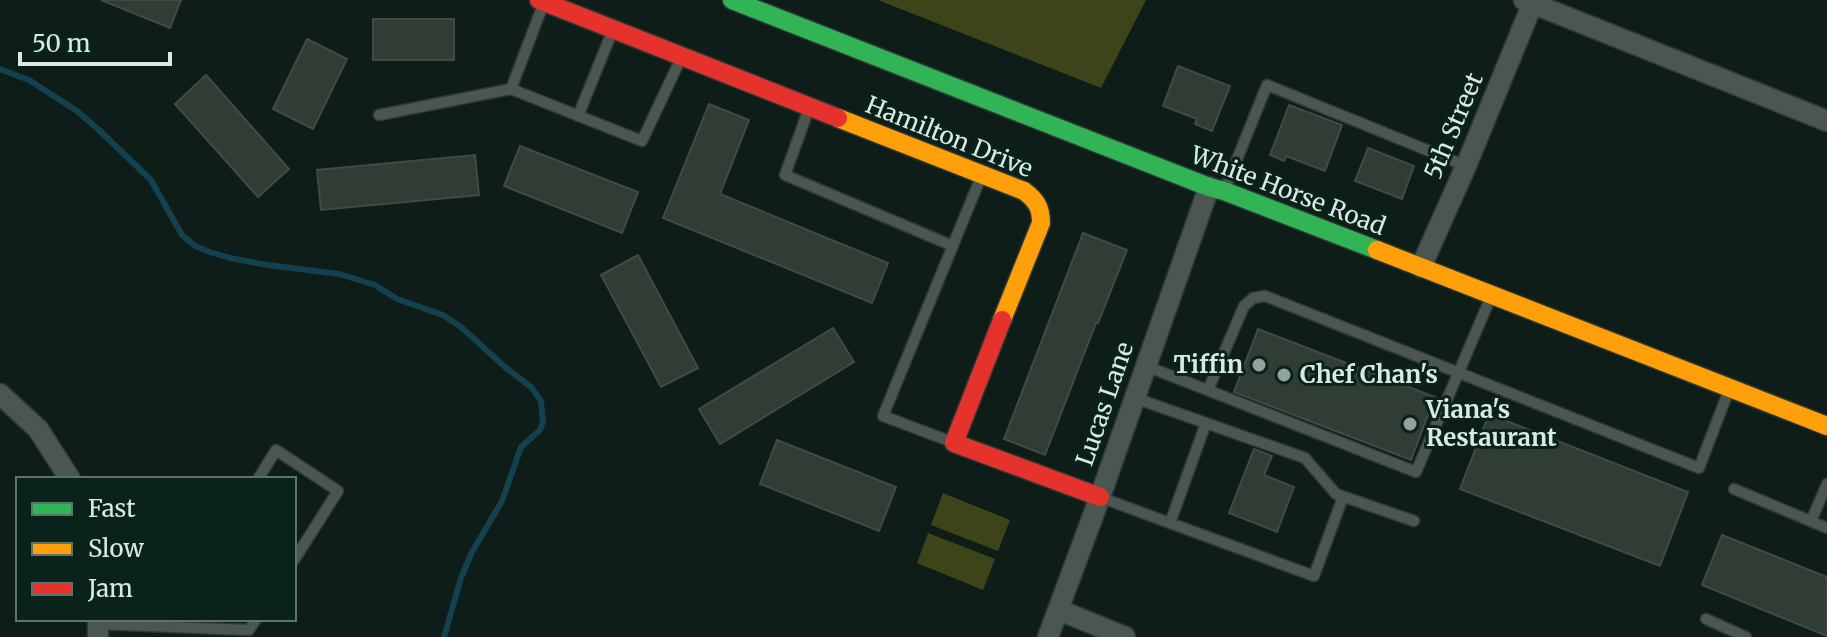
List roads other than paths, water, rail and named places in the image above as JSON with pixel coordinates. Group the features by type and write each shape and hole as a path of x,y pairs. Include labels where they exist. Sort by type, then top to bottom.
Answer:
{"main road":[{"name":"White Horse Road","path":"732,0 1827,426"},
{"name":"Hamilton Drive","path":"543,1 1024,191 1037,201 1042,211 1041,223 954,443"},
{"path":"954,443 1100,497"}],"street":[{"path":"1530,1 1827,121"},
{"name":"5th Street","path":"1421,267 1466,166 1530,1"},
{"name":"Lucas Lane","path":"1048,637 1146,366 1216,189"},
{"path":"0,394 38,429 69,477"},
{"path":"1059,610 1125,637"}],"lane":[{"path":"511,89 543,1"},
{"path":"578,116 613,29"},
{"path":"379,115 511,89 642,141 682,56"},
{"path":"1216,189 1267,85 1466,166"},
{"path":"810,107 785,175 953,246"},
{"path":"954,443 883,416 982,175"},
{"path":"1146,366 1416,472 1492,295"},
{"path":"1208,390 1244,306 1259,296 1699,468 1730,388"},
{"path":"1135,398 1305,458 1336,494 1414,521"},
{"path":"1170,523 1206,423"},
{"path":"259,477 276,450 338,491 296,557"},
{"path":"1811,521 1827,484"},
{"path":"1734,489 1827,528"},
{"path":"1100,497 1314,576 1343,497"},
{"path":"1706,619 1746,637"},
{"path":"98,627 173,623 249,630 255,621"}],"waterway":[{"path":"0,69 29,80 77,111 99,130 151,180 182,235 195,246 230,258 339,274 375,285 397,299 443,315 531,387 541,401 543,422 540,430 521,447 502,501 472,552 444,637"}],"place":[{"name":"Tiffin","path":"1259,365"},
{"name":"Chef Chan's","path":"1284,375"},
{"name":"Viana's Restaurant","path":"1410,424"}]}
